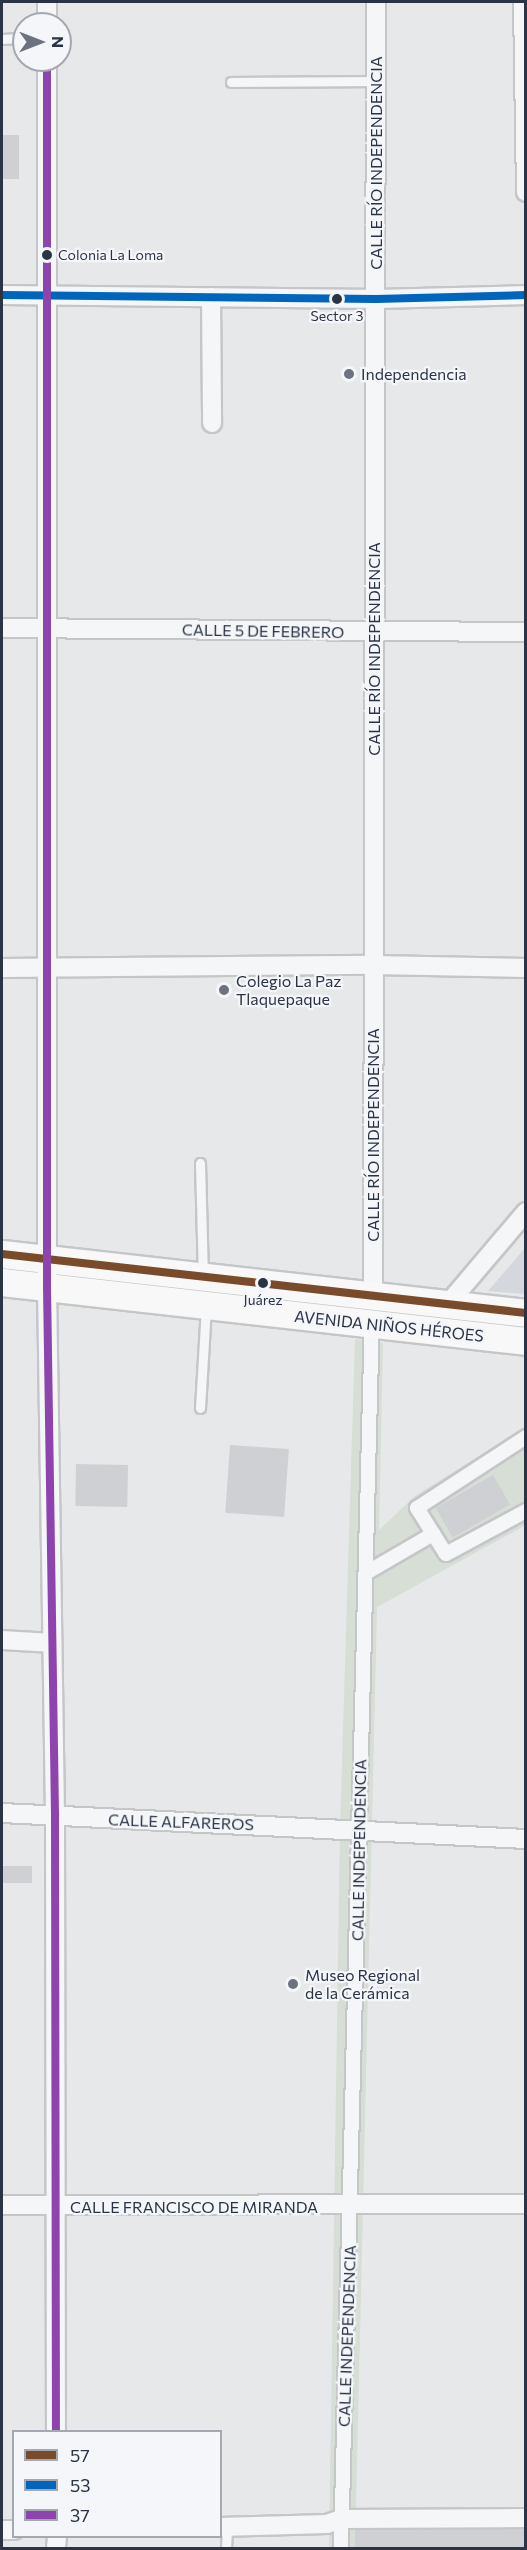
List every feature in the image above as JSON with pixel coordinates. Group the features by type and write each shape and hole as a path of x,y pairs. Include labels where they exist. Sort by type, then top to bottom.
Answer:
{"main road":[{"name":"AVENIDA NIÑOS HÉROES","path":"2,1254 525,1313"},
{"name":"AVENIDA NIÑOS HÉROES","path":"2,1282 525,1341"}],"street":[{"name":"CALLE RÍO INDEPENDENCIA","path":"373,1296 376,2"},
{"path":"523,2 525,192"},
{"path":"47,72 47,1287 55,1816 56,2430"},
{"path":"2,296 375,299 525,295"},
{"path":"211,297 212,423"},
{"name":"CALLE 5 DE FEBRERO","path":"2,628 525,632"},
{"path":"2,968 374,964 525,968"},
{"path":"447,1305 525,1212"},
{"name":"CALLE INDEPENDENCIA","path":"340,2548 373,1296"},
{"path":"525,1437 417,1508 446,1554 525,1511"},
{"path":"366,1573 433,1534"},
{"path":"2,1640 52,1643"},
{"name":"CALLE ALFAREROS","path":"2,1813 525,1839"},
{"name":"CALLE FRANCISCO DE MIRANDA","path":"2,2205 350,2208 525,2204"},
{"path":"224,2527 327,2524 342,2519 525,2518"}],"lane":[{"path":"231,82 376,81"},
{"path":"200,1163 203,1276"},
{"path":"200,1408 206,1305"},
{"path":"224,2527 226,2548"}],"shaded area":[{"path":"525,1248 525,1294 488,1291"},
{"path":"355,1339 383,1343 379,1530 415,1496 525,1427 526,1525 377,1607 355,2548 329,2548 340,1828"}],"building":[{"path":"2,135 19,135 19,179 2,179"},
{"path":"230,1445 289,1449 284,1517 225,1513"},
{"path":"76,1464 128,1465 127,1507 75,1506"},
{"path":"493,1475 510,1504 453,1537 436,1508"},
{"path":"2,1866 32,1866 32,1883 2,1883"},
{"path":"355,2525 524,2525 524,2548 355,2548"}],"transit line":[{"name":"37","path":"47,72 47,1287 55,1816 56,2430"},
{"name":"53","path":"2,295 376,299 526,295"},
{"name":"57","path":"2,1254 526,1313"}],"place":[{"name":"Colonia La Loma","path":"47,255"},
{"name":"Sector 3","path":"337,299"},
{"name":"Independencia","path":"349,374"},
{"name":"Colegio La Paz Tlaquepaque","path":"224,990"},
{"name":"Juárez","path":"263,1283"},
{"name":"Museo Regional de la Cerámica","path":"293,1984"}]}
